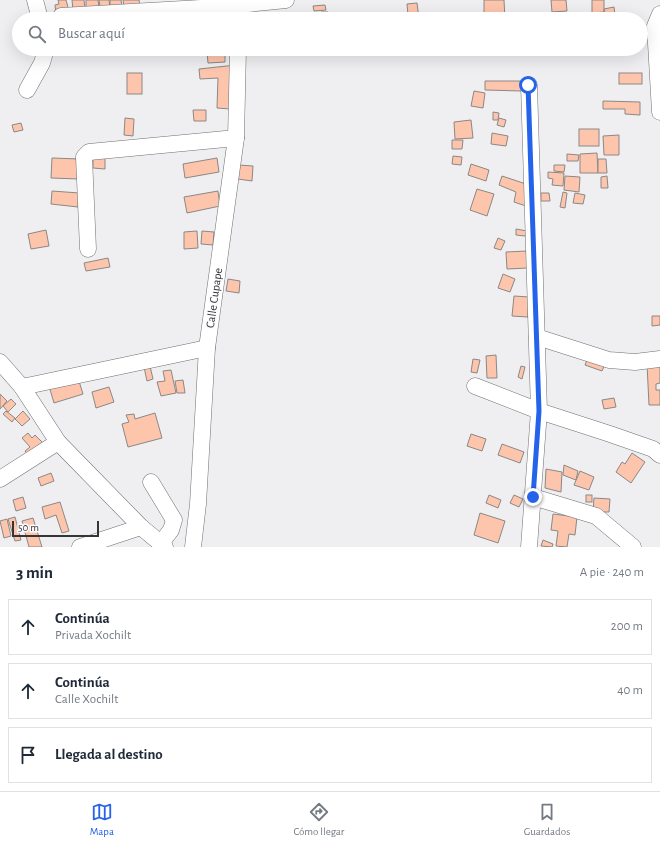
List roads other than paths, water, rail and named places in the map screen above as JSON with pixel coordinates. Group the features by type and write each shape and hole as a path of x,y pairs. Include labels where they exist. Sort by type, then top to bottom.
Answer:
{"street":[{"path":"35,0 38,12"},
{"path":"131,12 218,7 239,12 286,0"},
{"path":"660,14 655,26 660,112"},
{"path":"27,90 42,63 44,56"},
{"name":"Calle Cupape","path":"193,547 198,504 208,348 236,138 238,56"},
{"path":"528,85 539,411 530,547"},
{"path":"88,249 84,157 89,152 236,138"},
{"path":"537,337 609,360 635,362 660,359"},
{"path":"22,387 208,348"},
{"path":"0,362 22,387 58,442 111,494 141,527 163,545 171,530 174,520 151,482"},
{"path":"475,386 539,411 617,436 652,450 660,455"},
{"path":"0,479 58,442"},
{"path":"533,497 596,516 633,547"},
{"path":"80,547 141,527"}]}
